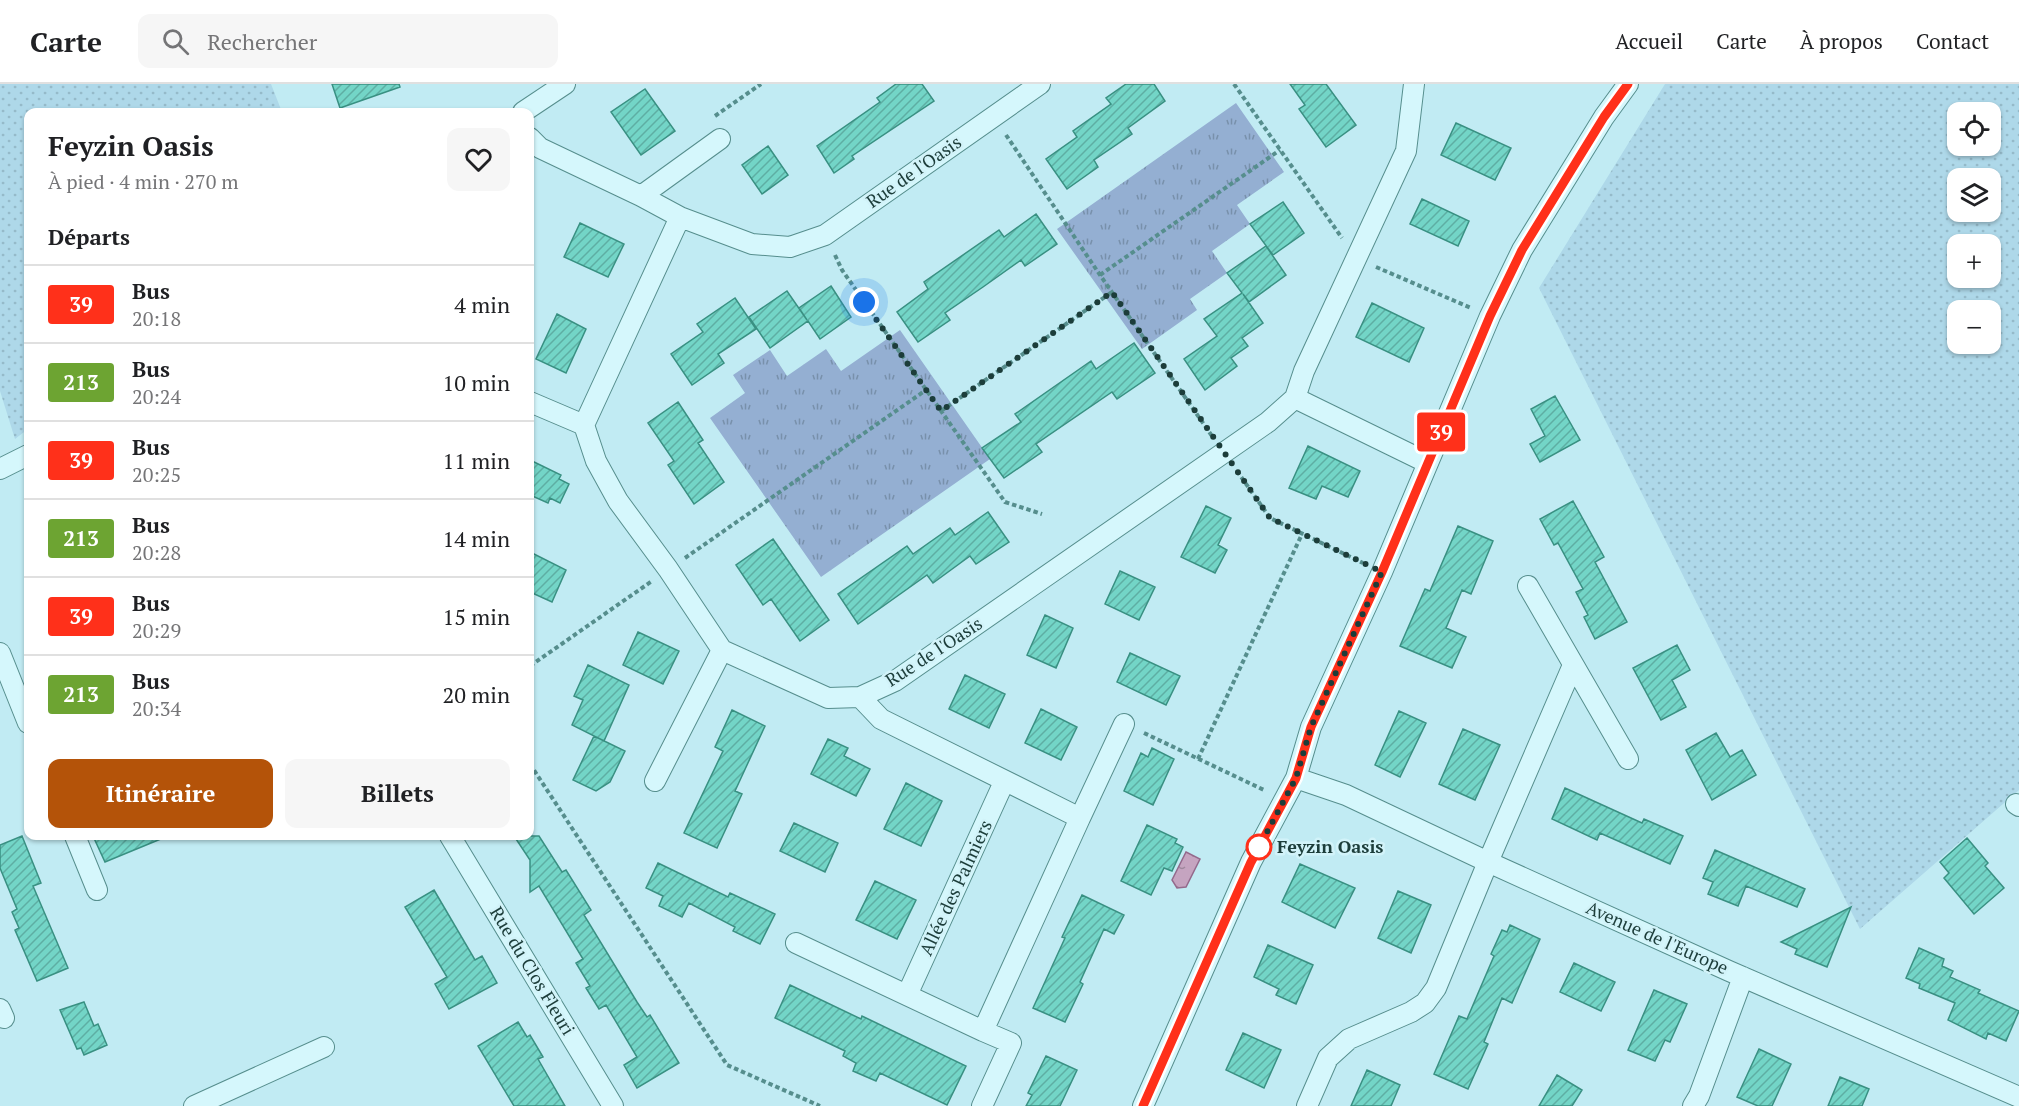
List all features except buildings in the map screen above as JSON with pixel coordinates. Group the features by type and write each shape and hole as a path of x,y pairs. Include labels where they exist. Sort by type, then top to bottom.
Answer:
{"street":[{"path":"530,108 565,84"},
{"name":"Rue de l'Oasis","path":"534,142 540,148 680,217 752,244 790,247 825,236 1040,84"},
{"name":"Rue de l'Oasis","path":"722,650 828,698 860,697 895,681 1269,422 1295,398 1304,371 1406,151 1414,84"},
{"path":"1143,1106 1251,862 1296,778 1311,727 1382,572 1490,316 1522,250 1604,117 1628,84"},
{"path":"641,196 720,139"},
{"path":"655,781 722,650 668,569 618,501 596,460 584,425 680,217"},
{"path":"1295,398 1428,463"},
{"path":"534,404 584,425"},
{"path":"0,470 24,456"},
{"path":"1528,586 1628,759"},
{"path":"0,653 24,713"},
{"path":"1307,1106 1328,1058 1349,1039 1425,1003 1436,988 1574,665"},
{"path":"860,697 881,719 1080,818"},
{"path":"983,1031 1124,724"},
{"name":"Avenue de l'Europe","path":"1296,778 1346,795 1743,977 2019,1097"},
{"name":"Allée des Palmiers","path":"907,995 1004,782"},
{"path":"77,840 97,890"},
{"name":"Rue du Clos Fleuri","path":"452,840 614,1106"},
{"path":"795,943 1011,1043 982,1106"},
{"path":"1693,1106 1699,1096 1743,977"},
{"path":"194,1106 324,1047"}],"path":[{"path":"720,139 714,117 761,84"},
{"path":"1234,84 1356,258 1490,316"},
{"path":"994,117 1100,275 1270,518 1382,572"},
{"path":"1100,275 1280,150"},
{"path":"825,236 842,270 1005,502 1042,514"},
{"path":"941,411 1112,292"},
{"path":"534,663 926,390"},
{"path":"1198,759 1302,534"},
{"path":"1124,724 1268,792"},
{"path":"534,770 727,1065 820,1106"}],"shaded area":[{"path":"0,84 271,84 280,108 24,108 24,432 15,439 0,391"},
{"path":"1665,84 2019,84 2019,790 1860,929 1539,288"}],"green space":[{"path":"1236,103 1284,172 1237,205 1250,224 1212,251 1227,273 1190,299 1197,310 1142,349 1057,229"},
{"path":"900,330 990,459 821,577 710,418 745,393 733,375 770,350 787,376 826,349 841,371"}],"water":[{"path":"1186,852 1200,859 1186,887 1177,888 1172,880"}],"bus line":[{"name":"39","path":"1143,1106 1251,862 1296,778 1311,727 1382,572 1490,316 1522,250 1604,117 1628,84"}],"place":[{"name":"Feyzin Oasis","path":"1259,847"}],"route":[{"path":"864,302 941,411 1112,292 1270,518 1382,572 1311,727 1296,778 1259,847"}]}
